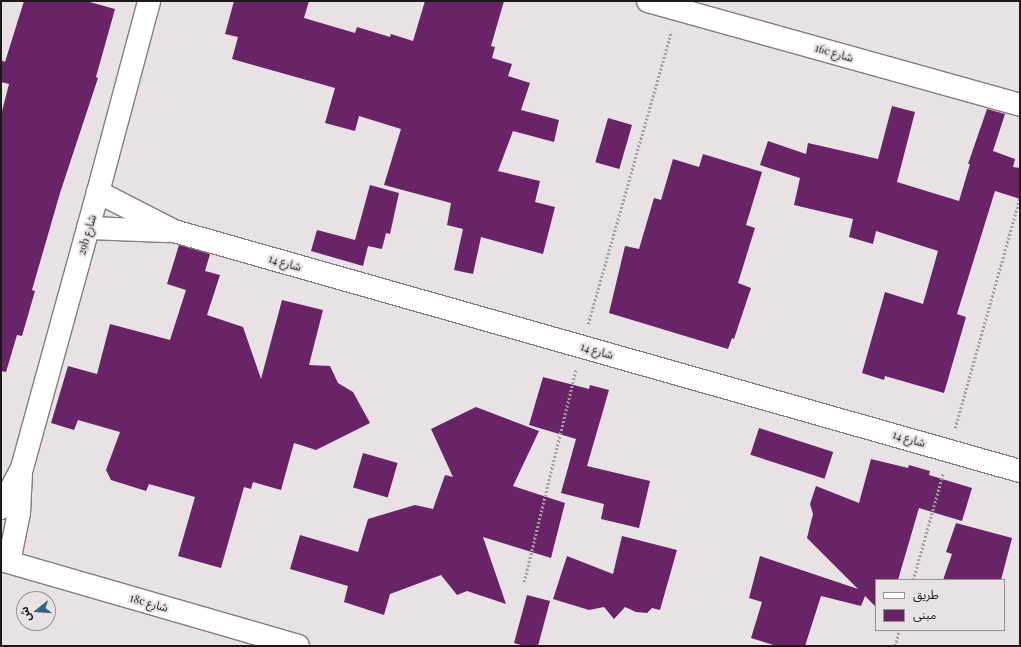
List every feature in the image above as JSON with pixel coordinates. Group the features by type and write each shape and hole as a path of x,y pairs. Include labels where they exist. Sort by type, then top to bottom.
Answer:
{"street":[{"name":"29b شارع","path":"5,561 19,513 22,468 149,1"},
{"name":"16c شارع","path":"648,1 1020,105"},
{"name":"شارع 14","path":"98,192 174,232 1020,471"},
{"name":"شارع 14","path":"88,228 174,232"},
{"name":"29b شارع","path":"1,508 22,468"},
{"name":"18c شارع","path":"5,561 298,646"}],"path":[{"path":"524,582 582,347 678,10"},
{"path":"913,579 1020,197"},
{"path":"894,646 899,631"}],"building":[{"path":"24,1 86,1 115,9 96,77 98,78 60,193 32,290 35,291 22,336 17,335 6,372 1,371 1,115 9,84 1,82 1,60 5,62"},
{"path":"234,1 309,1 304,18 355,33 357,27 390,37 391,34 413,41 425,1 504,1 491,46 495,47 492,58 512,64 508,76 530,83 521,110 559,120 554,142 513,131 498,171 540,181 535,202 555,207 543,254 481,237 473,274 454,270 463,229 447,225 451,203 384,185 401,129 359,116 355,131 325,123 335,88 232,59 238,37 225,34"},
{"path":"892,106 915,112 897,182 959,201 970,164 968,164 987,109 1005,114 993,151 1015,159 1013,167 1020,168 1020,199 995,191 957,314 966,317 944,393 885,376 884,380 862,373 885,292 923,304 938,251 876,231 873,244 849,237 853,219 794,205 800,178 760,165 768,141 806,154 808,143 878,159"},
{"path":"608,118 632,125 619,169 595,162"},
{"path":"703,154 762,172 746,225 755,228 738,283 751,288 734,339 732,338 728,349 609,313 625,246 639,249 654,198 661,200 673,159 699,167"},
{"path":"370,185 399,193 390,234 386,233 382,249 368,246 363,266 311,251 317,230 355,240"},
{"path":"179,245 210,254 205,271 220,275 207,315 243,327 261,379 282,300 323,310 309,365 330,366 338,383 353,392 370,423 316,450 294,443 281,490 253,482 251,489 244,487 221,568 178,556 195,497 149,484 146,491 111,480 106,470 120,432 78,420 74,430 51,423 68,366 97,374 110,324 170,340 186,290 167,284"},
{"path":"543,377 589,389 590,385 609,390 587,466 650,481 639,528 601,519 604,504 561,493 576,439 529,425"},
{"path":"476,407 539,431 513,486 565,503 551,558 483,537 506,604 467,591 457,595 441,575 390,594 384,615 344,602 348,586 290,569 300,535 358,552 368,519 415,505 433,509 445,475 453,477 431,429"},
{"path":"759,428 833,452 825,479 750,455"},
{"path":"363,453 398,463 388,498 353,488"},
{"path":"871,459 908,468 909,465 930,471 929,475 972,488 962,521 919,508 898,579 875,579 875,606 865,596 861,606 821,596 805,646 777,646 751,638 762,602 749,598 760,556 858,589 807,538 813,514 810,504 816,486 859,503"},
{"path":"956,523 1012,538 1001,579 943,579 952,554 946,552"},
{"path":"622,536 677,550 660,610 652,608 647,613 636,612 625,607 614,619 604,607 589,610 553,599 567,556 613,574"},
{"path":"527,595 550,601 538,646 524,646 514,643"}]}
